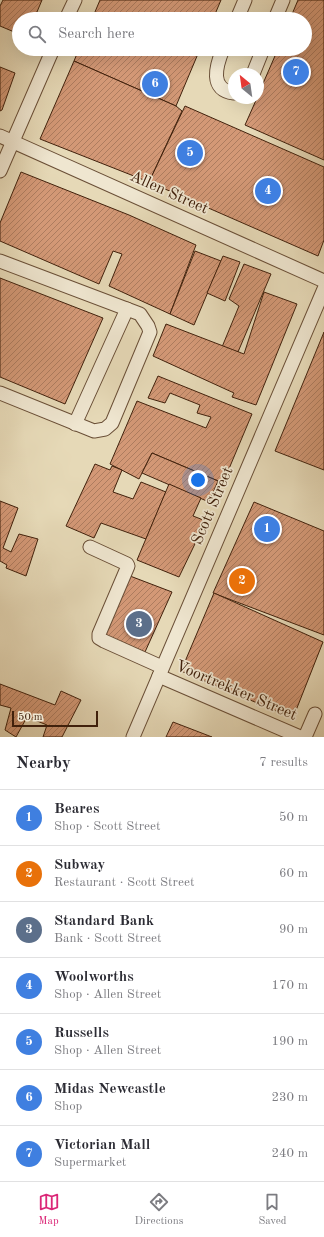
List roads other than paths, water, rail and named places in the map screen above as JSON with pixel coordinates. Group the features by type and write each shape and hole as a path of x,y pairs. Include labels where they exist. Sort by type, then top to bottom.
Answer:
{"street":[{"path":"69,12 75,0"},
{"path":"240,12 245,0"},
{"path":"278,12 283,0"},
{"path":"0,171 50,56"},
{"path":"221,56 216,73 217,82 221,89 228,92"},
{"path":"255,68 260,56"},
{"name":"Allen Street","path":"0,136 324,281"},
{"path":"0,261 140,314 150,332 112,423 105,429 94,431 0,393"},
{"name":"Scott Street","path":"133,737 324,289"},
{"path":"75,424 127,309"},
{"name":"Voortrekker Street","path":"90,547 127,564 128,566 99,634 100,638 160,672 300,737"},
{"path":"305,737 315,714"}],"place":[{"name":"Victorian Mall","path":"296,72"},
{"name":"Midas Newcastle","path":"155,84"},
{"name":"Russells","path":"190,153"},
{"name":"Woolworths","path":"268,191"},
{"name":"Beares","path":"267,529"},
{"name":"Subway","path":"242,581"},
{"name":"Standard Bank","path":"139,624"}]}
